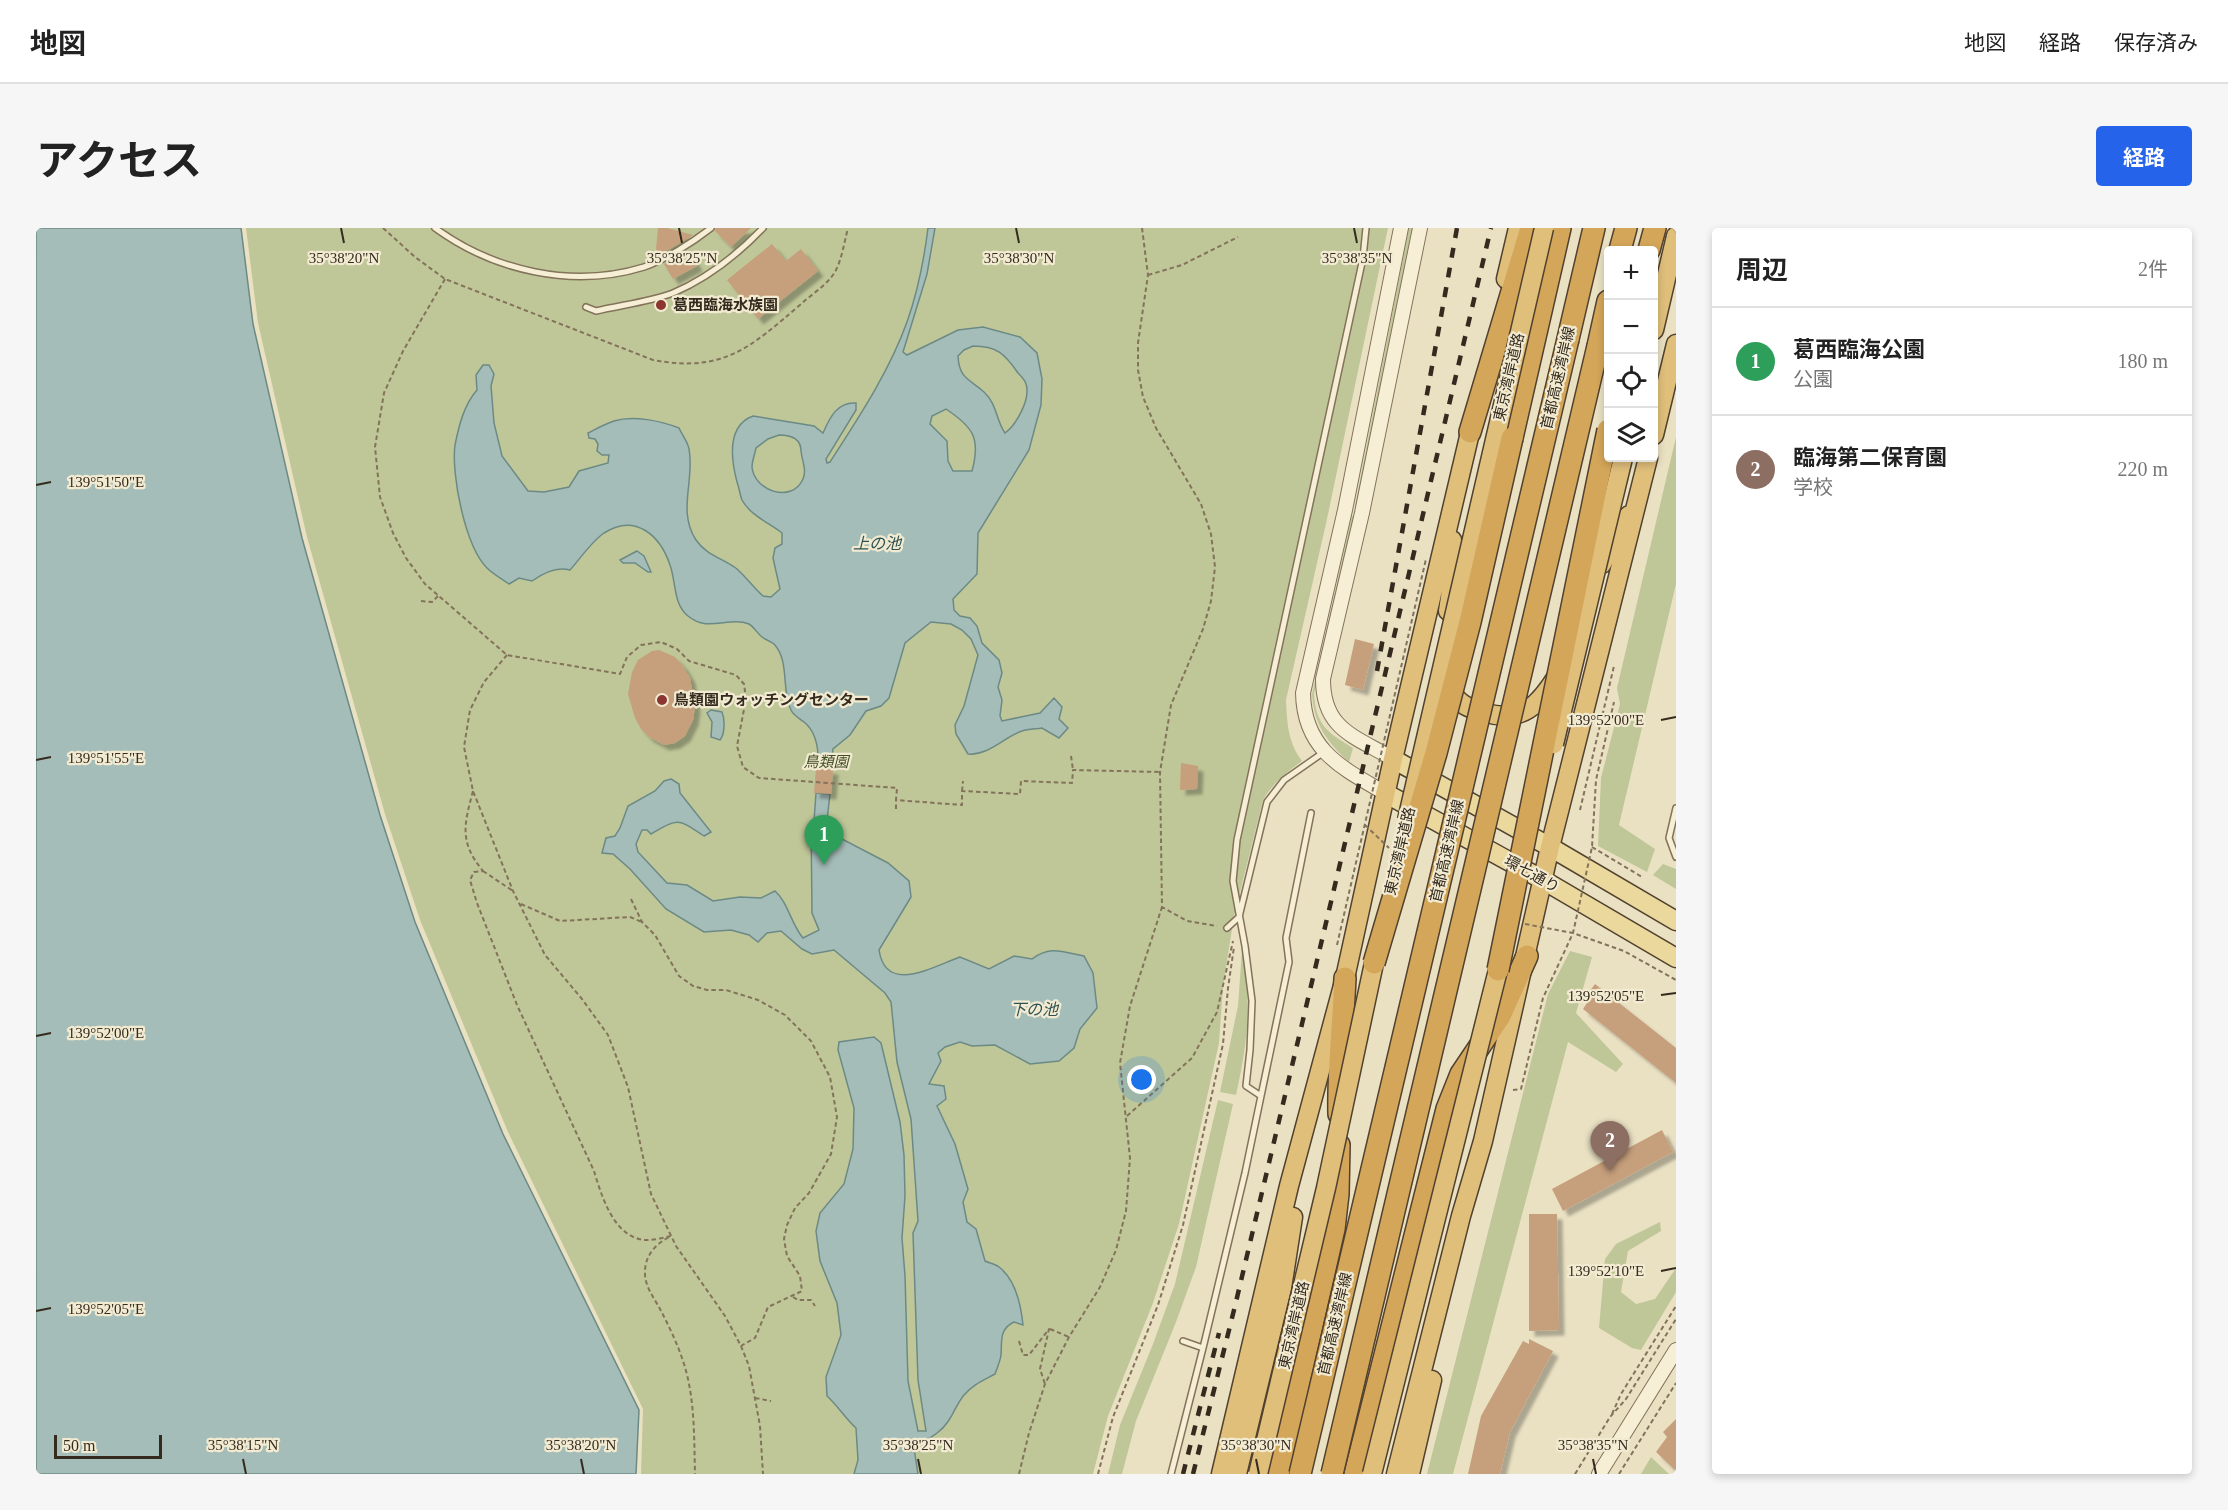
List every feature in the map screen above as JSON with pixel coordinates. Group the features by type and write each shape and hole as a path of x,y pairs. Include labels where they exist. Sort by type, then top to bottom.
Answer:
{"highway":[{"path":"1221,1474 1289,1186 1345,978 1385,793 1518,228"},
{"path":"1470,432 1531,228"},
{"name":"東京湾岸道路","path":"1258,1474 1326,1188 1374,963 1544,228"},
{"path":"1374,963 1439,742 1470,622 1560,228"},
{"name":"首都高速湾岸線","path":"1300,1474 1594,228"},
{"path":"1621,246 1626,228"},
{"path":"1650,246 1655,228"},
{"path":"1658,310 1676,236"},
{"name":"首都高速湾岸線","path":"1332,1474 1604,319"},
{"path":"1658,415 1676,344"},
{"path":"1498,970 1604,450"},
{"path":"1372,1474 1622,462"},
{"path":"1396,1474 1458,1228 1483,1141 1550,847 1647,462"},
{"path":"1452,513 1452,584 1443,633 1441,662 1445,685 1457,702 1498,717 1513,717 1526,712 1539,700 1564,664 1591,600 1599,571 1617,532 1636,504"},
{"path":"1355,1474 1447,1109 1461,1074 1500,1016 1527,956"},
{"path":"1278,1474 1334,1229 1338,1194 1338,1081 1345,978"},
{"path":"1237,1474 1281,1288 1311,1108"},
{"path":"1410,1474 1475,1190 1483,1141"}],"main road":[{"path":"1393,759 1676,921"},
{"name":"環七通り","path":"1385,793 1543,880 1676,958"}],"street":[{"path":"1385,793 1340,767 1324,752 1304,714 1303,693 1345,510 1401,228"},
{"path":"1393,759 1338,725 1327,710 1323,679 1362,513 1420,228"},
{"path":"1599,1474 1676,1350"}],"lane":[{"path":"435,228 480,256 510,266 566,276 606,274 646,266 697,239 711,228"},
{"path":"586,307 596,311 672,293 705,276 748,244 763,228"},
{"path":"1261,1096 1246,1086 1252,1001 1233,881 1237,840 1330,398 1363,258 1366,228"},
{"path":"1354,256 1363,258"},
{"path":"1227,928 1239,917 1267,802 1284,780 1324,752"},
{"path":"1676,808 1669,838 1676,857"},
{"path":"1172,1474 1245,1173 1289,962 1286,938 1311,813"},
{"path":"1183,1341 1203,1348"}],"path":[{"path":"1019,1474 1045,1384 1069,1338 1100,1287 1116,1250 1126,1211 1130,1158 1120,1063 1130,1006 1162,907 1160,772 1171,705 1203,629 1211,601 1215,567 1211,534 1202,504 1156,428 1143,397 1138,370 1138,343 1148,276 1142,228"},
{"path":"1148,276 1182,264 1238,237"},
{"path":"445,279 402,351 384,393 375,447 380,497 393,533 406,558 425,584 507,655 620,674 627,657 641,645 661,642 677,649 689,661 736,675 744,684 746,699 737,746 743,767 759,778 897,788 896,809"},
{"path":"1337,945 1426,559"},
{"path":"421,601 432,602 438,596"},
{"path":"507,655 484,682 470,710 464,747 473,791 513,891 545,954 608,1035 628,1087 651,1194 676,1246 725,1316 741,1346 749,1366 760,1426 763,1474"},
{"path":"1513,1090 1521,1089 1543,998 1573,933 1592,847 1596,780 1614,702"},
{"path":"962,792 1020,794 1021,781 1072,783 1071,756"},
{"path":"1072,770 1160,772"},
{"path":"896,800 962,805 963,781"},
{"path":"473,791 464,826 473,859 483,871 513,891"},
{"path":"1592,847 1642,877"},
{"path":"483,871 474,872 471,880 477,903 518,1005 610,1211 619,1226 640,1240 671,1236"},
{"path":"631,899 642,922 655,935 679,976 693,986 707,990 726,990 758,1000 785,1015 811,1041 830,1077 837,1117 831,1154 809,1193 795,1208 787,1225 784,1239 788,1256 800,1276 802,1291 768,1307 755,1338 741,1346"},
{"path":"520,903 560,921 630,917 642,922"},
{"path":"1162,907 1187,921 1227,928"},
{"path":"1126,1117 1192,1058 1217,1012 1239,917"},
{"path":"1098,1474 1113,1417 1158,1305 1183,1225 1223,1044 1228,988 1239,917"},
{"path":"671,1236 658,1243 649,1255 645,1272 646,1286 670,1330 684,1365 694,1427 695,1474"},
{"path":"793,1297 798,1300 811,1300 815,1305"},
{"path":"1575,1474 1676,1306"},
{"path":"1610,1417 1626,1399 1676,1319"},
{"path":"1050,1329 1069,1338"},
{"path":"1019,1341 1023,1355 1029,1355 1050,1329"},
{"path":"1045,1384 1040,1369 1050,1329"},
{"path":"1619,1474 1676,1383"},
{"path":"755,1398 771,1401"}],"green space":[{"name":"鳥類園","path":"246,228 1388,228 1327,519 1286,700 1291,740 1302,761 1276,783 1263,800 1234,916 1223,987 1219,1043 1179,1224 1153,1303 1108,1416 1093,1474 641,1474 643,1409 508,1132 420,920 385,814 307,537 258,323"},
{"path":"1409,228 1412,228 1357,507 1355,506"},
{"path":"1676,437 1676,584 1619,825 1655,849 1647,872 1598,846 1601,778 1620,704 1617,688"},
{"path":"1352,516 1355,516 1314,694 1317,713 1324,727 1353,748 1349,762 1323,732 1313,705 1312,694"},
{"path":"1663,864 1676,869 1676,889 1653,875"},
{"path":"1242,950 1248,1006 1246,1039 1236,1095 1220,1092 1238,1006"},
{"path":"1570,951 1592,957 1576,1013 1623,1064 1616,1072 1568,1042 1453,1474 1427,1474 1548,994"},
{"path":"1218,1100 1233,1104 1196,1267 1136,1421 1122,1474 1108,1474 1120,1425 1175,1284"},
{"path":"1660,1222 1661,1231 1628,1251 1621,1292 1636,1304 1655,1299 1676,1268 1676,1292 1641,1350 1632,1348 1599,1328 1605,1259 1616,1244"},
{"path":"1651,1457 1669,1474 1641,1474"}],"water":[{"path":"36,228 241,228 253,324 302,538 380,815 415,922 503,1134 639,1410 636,1474 36,1474"},
{"name":"上の池","path":"928,228 935,228 927,274 903,352 907,355 958,330 983,327 1020,337 1037,353 1042,379 1041,405 1029,450 978,533 977,574 953,599 954,610 960,616 970,618 977,626 982,643 999,660 1002,673 998,687 1002,700 1000,716 1002,721 1040,713 1054,698 1062,707 1059,719 1068,728 1059,738 1042,728 1027,730 982,752 968,754 956,734 955,725 964,706 978,655 971,639 962,630 951,624 931,622 905,643 889,698 881,706 866,711 850,735 833,749 831,769 818,768 818,749 815,737 809,726 791,710 786,694 782,659 774,644 762,637 749,624 741,622 703,623 688,616 677,599 666,554 653,536 645,530 626,525 615,527 595,541 570,570 550,571 532,581 519,578 509,584 489,570 479,558 461,509 454,458 458,430 469,402 477,390 476,375 483,365 489,365 494,374 491,386 494,423 502,456 528,491 544,492 569,487 579,471 608,463 609,455 602,455 597,451 598,444 595,439 589,438 588,433 614,421 639,419 679,428 689,449 687,507 690,529 700,545 737,569 763,596 771,597 780,589 773,558 775,548 782,544 782,533 755,514 742,500 733,463 734,435 744,421 753,416 814,426 823,433 839,408 849,403 856,403 856,410 826,459 827,463 830,462 873,394 900,341 920,275","holes":["973,346 1000,352 1025,383 1027,390 1024,404 1018,418 1005,433 988,397 966,378 961,370 958,356","946,409 968,428 976,450 972,471 953,471 948,461 947,441 930,424 932,416","779,435 788,436 797,440 801,447 804,476 798,487 791,491 783,493 766,488 754,475 752,465 756,448 768,439"]},
{"path":"637,551 644,556 651,572 635,563 623,563 620,560"},
{"path":"711,710 722,712 723,715 724,730 720,740 711,737 712,722 707,713"},
{"name":"下の池","path":"671,779 679,784 680,793 711,832 704,836 678,822 651,834 647,830 642,830 636,844 638,852 667,883 687,885 713,901 740,897 761,898 775,891 803,938 819,930 812,913 811,821 814,821 816,793 830,794 827,820 838,837 888,863 909,881 911,897 879,950 883,964 891,971 900,975 912,974 960,957 989,969 1014,956 1032,959 1045,952 1057,951 1084,956 1093,973 1097,1008 1080,1029 1074,1048 1059,1061 1030,1064 995,1045 972,1046 960,1042 945,1047 938,1053 941,1061 929,1084 944,1086 946,1099 937,1106 955,1144 968,1189 963,1202 967,1222 976,1229 985,1261 1005,1272 1014,1286 1023,1325 1014,1322 1006,1328 1002,1340 1001,1358 995,1374 967,1391 942,1429 914,1448 918,1474 854,1474 858,1460 856,1428 827,1396 826,1377 841,1335 837,1303 820,1261 816,1231 820,1213 844,1184 853,1149 854,1108 838,1050 839,1042 874,1037 881,1043 900,1122 904,1155 905,1196 902,1238 908,1381 918,1431 926,1431 918,1380 913,1233 918,1221 911,1119 897,1062 891,1002 885,993 834,950 812,954 802,949 781,931 767,933 758,942 749,935 731,930 704,932 666,909 630,869 613,854 602,853 606,838 615,836 628,806 655,791 664,781"}],"building":[{"path":"658,228 693,235 660,255 656,249"},
{"path":"716,228 751,228 731,247 715,231"},
{"path":"772,244 786,261 801,249 818,271 758,319 727,280"},
{"path":"689,250 697,266 673,279 664,264"},
{"path":"1355,639 1374,644 1363,690 1345,685"},
{"name":"鳥類園ウォッチングセンター","path":"659,650 675,657 683,666 690,678 695,707 693,720 685,736 675,743 664,745 649,737 641,729 628,694 632,672 638,660 652,651"},
{"path":"1181,763 1198,766 1197,789 1180,790"},
{"path":"816,768 833,769 831,794 814,793"},
{"path":"1595,984 1676,1048 1676,1083 1583,1009 1587,1003 1583,1000"},
{"path":"1662,1130 1673,1152 1563,1211 1552,1189"},
{"path":"1529,1214 1557,1214 1559,1330 1529,1331"},
{"path":"1529,1339 1553,1351 1510,1432 1500,1474 1468,1474 1481,1416 1523,1341 1529,1344"},
{"path":"1676,1419 1676,1471 1656,1452 1667,1437 1663,1432"}],"railway":[{"path":"1377,671 1457,228"},
{"path":"1193,1474 1491,228"},
{"path":"1183,1474 1219,1333"}],"place":[{"name":"葛西臨海水族園","path":"661,305"},
{"name":"鳥類園ウォッチングセンター","path":"662,700"},
{"name":"葛西臨海公園","path":"824,865"},
{"name":"臨海第二保育園","path":"1610,1171"}]}
